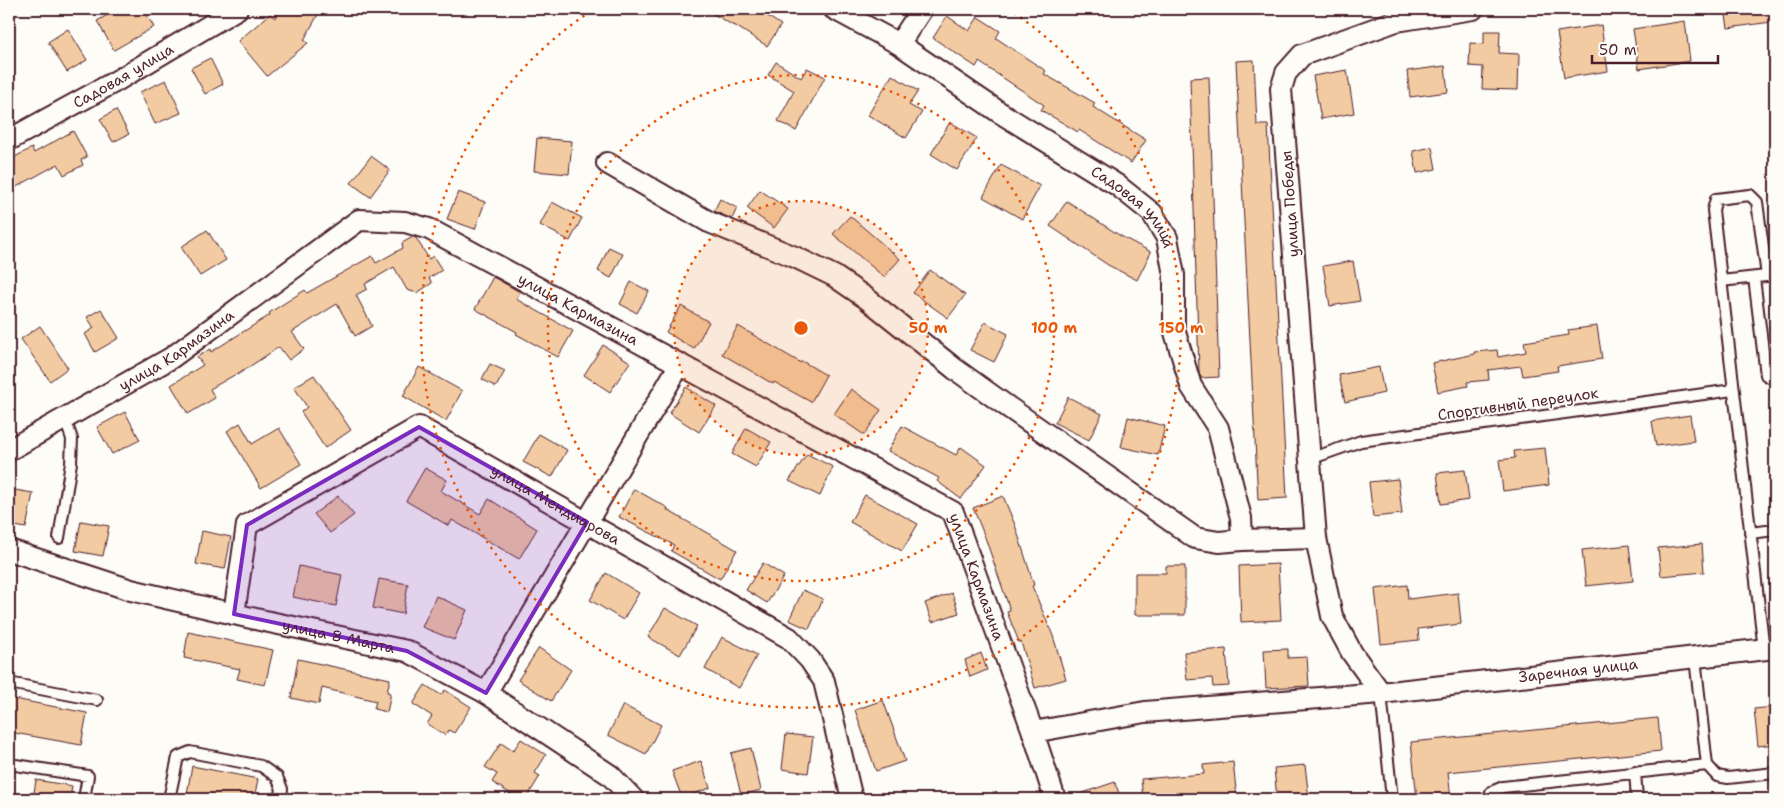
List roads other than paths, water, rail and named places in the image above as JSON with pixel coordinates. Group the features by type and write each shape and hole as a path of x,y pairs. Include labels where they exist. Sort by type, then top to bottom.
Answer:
{"street":[{"name":"Садовая улица","path":"9,140 118,80 237,9"},
{"name":"Садовая улица","path":"834,9 899,44 999,112 1117,185 1152,213 1167,238 1174,275 1174,329 1191,386 1218,428 1240,518 1242,540"},
{"path":"899,44 922,9"},
{"name":"улица Победы","path":"1381,693 1352,653 1332,616 1316,538 1281,89 1286,73 1302,55 1396,21 1473,9"},
{"path":"608,163 709,222 795,257 834,276 866,298 955,369 1000,402 1195,538 1219,542 1316,538"},
{"name":"улица Кармазина","path":"9,450 172,358 359,220 405,222 429,229 953,512 1033,732 1055,799"},
{"path":"486,693 680,364"},
{"name":"улица Мендиарова","path":"234,614 247,525 420,427 789,638 810,660 824,681 852,799"},
{"name":"улица 8 Марта","path":"9,550 131,590 406,650 486,693 610,775 633,799"},
{"name":"Заречная улица","path":"1033,732 1145,712 1381,693 1770,649"}],"lane":[{"path":"1721,282 1771,276 1757,202 1750,195 1716,199 1713,210 1721,282 1733,390 1750,533 1770,649"},
{"path":"1754,278 1766,375 1775,380"},
{"name":"Спортивный переулок","path":"1310,459 1362,441 1733,390"},
{"path":"59,538 71,463 72,439 65,419"},
{"path":"1750,533 1775,530"},
{"path":"1695,658 1707,765 1717,776 1728,778 1775,773"},
{"path":"9,683 97,700"},
{"path":"1381,693 1392,799"},
{"path":"169,799 178,758 190,752 261,766 277,777 282,789 280,799"},
{"path":"9,764 88,776 84,799"},
{"path":"1489,799 1492,792 1503,787 1707,765"},
{"path":"1634,772 1637,799"}]}
